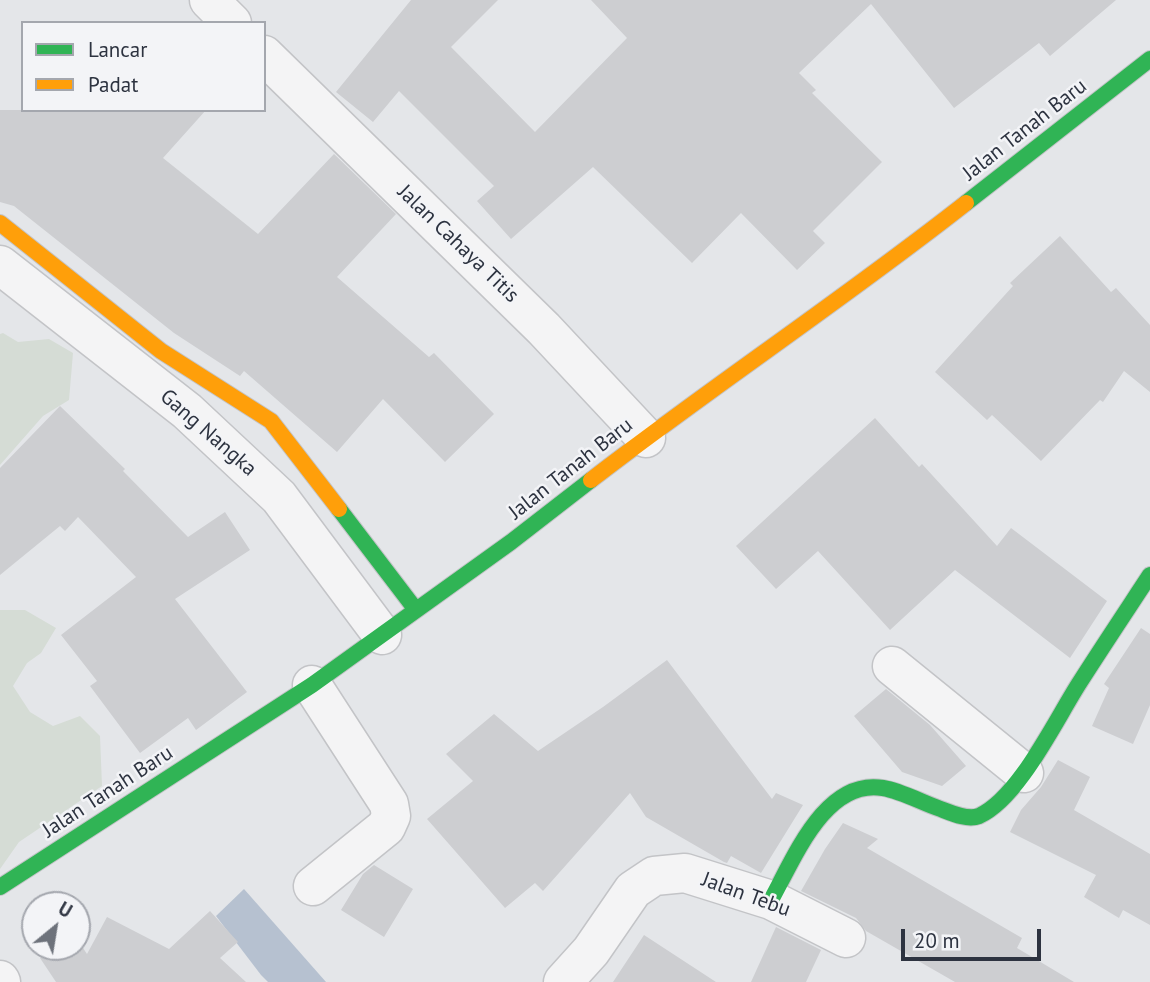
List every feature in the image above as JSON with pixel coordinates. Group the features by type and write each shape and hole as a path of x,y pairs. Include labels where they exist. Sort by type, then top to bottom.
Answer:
{"main road":[{"name":"Jalan Tanah Baru","path":"0,887 320,697 382,635 511,542 646,438 900,254 1150,59"},
{"path":"0,223 161,351 271,421 416,610"},
{"path":"771,900 807,837 831,803 856,789 883,788 959,816 977,817 1002,799 1024,773 1150,575"}],"street":[{"path":"209,0 230,21"},
{"name":"Jalan Cahaya Titis","path":"266,57 544,329 646,438"},
{"name":"Gang Nangka","path":"0,265 187,411 279,497 382,635"},
{"path":"892,666 1024,773"},
{"path":"313,887 386,827 391,816 389,804 320,697"},
{"name":"Jalan Tebu","path":"564,982 591,951 633,890 654,876 685,873 771,900 846,938"}],"shaded area":[{"path":"3,333 18,342 49,339 73,353 69,400 43,416 0,465 0,334"},
{"path":"0,610 25,610 56,628 41,653 27,663 13,686 30,712 53,726 80,716 100,736 102,786 19,842 0,869"}],"water":[{"path":"244,889 326,982 268,982 261,975 216,916"}],"building":[{"path":"411,0 498,0 451,47 535,132 627,38 591,0 1116,0 1050,56 1039,43 954,108 871,4 799,73 816,90 812,93 882,162 813,231 825,243 797,270 741,213 692,263 593,167 511,239 477,201 494,186 399,91 373,122 336,92"},
{"path":"0,110 204,112 163,158 258,234 334,154 396,214 337,277 429,357 434,353 494,414 445,462 383,399 337,452 244,371 240,376 174,333 14,206 0,202"},
{"path":"1060,236 1111,292 1116,288 1150,325 1150,392 1124,371 1103,402 1100,400 1041,461 992,415 987,420 935,372 1013,286 1010,283"},
{"path":"60,406 125,469 123,471 188,537 225,512 250,550 175,599 247,692 196,730 188,718 140,753 90,686 97,681 61,635 136,577 78,517 65,531 60,526 0,575 0,468"},
{"path":"875,418 919,467 922,464 997,546 1011,528 1107,601 1070,658 955,570 890,630 818,551 776,589 736,546"},
{"path":"1141,628 1150,634 1150,705 1133,744 1092,726 1109,688 1104,684"},
{"path":"667,660 772,799 776,793 803,805 761,873 731,856 727,863 724,862 646,817 630,793 543,891 535,883 505,908 427,819 473,781 446,754 494,714 538,751"},
{"path":"886,689 930,725 966,766 942,786 902,772 854,716"},
{"path":"1058,760 1090,777 1074,810 1150,854 1150,925 1123,910 1119,918 1084,897 1096,875 1010,832 1021,810 1041,787"},
{"path":"843,823 878,839 867,848 1022,938 1017,948 1074,982 955,982 866,931 856,918 801,891"},
{"path":"374,865 413,889 384,937 341,910 363,874"},
{"path":"210,911 238,942 220,958 246,982 56,982 42,961 91,961 91,947 107,917 169,949"},
{"path":"776,927 821,950 806,982 751,982"},
{"path":"644,935 716,982 613,982"}],"traffic: fast":[{"path":"966,203 1150,59"},
{"path":"0,887 312,685 511,542 591,480"},
{"path":"339,509 416,610"},
{"path":"771,900 814,825 828,808 844,796 862,788 883,788 964,817 979,816 994,807 1036,756 1080,682 1150,575"}],"traffic: slow":[{"path":"591,480 966,203"},
{"path":"0,223 161,351 271,421 339,509"}]}
